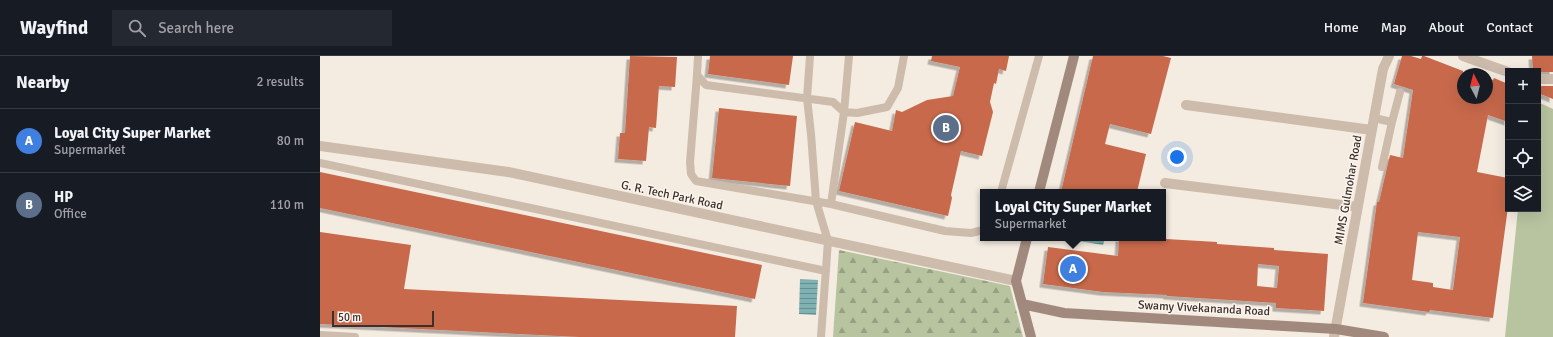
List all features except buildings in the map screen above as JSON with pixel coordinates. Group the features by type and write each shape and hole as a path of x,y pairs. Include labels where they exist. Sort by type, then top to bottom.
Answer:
{"street":[{"path":"1040,189 1074,56"},
{"name":"MIMS Gulmohar Road","path":"1335,333 1383,69 1389,56"},
{"path":"1463,56 1505,71"},
{"path":"1541,79 1553,79"},
{"path":"1186,105 1372,130"},
{"name":"G. R. Tech Park Road","path":"320,146 508,172 1016,281"},
{"path":"1165,183 1358,207"},
{"path":"1027,241 1016,281 1031,337"},
{"name":"Swamy Vivekananda Road","path":"1022,304 1064,313 1384,337"}],"lane":[{"path":"698,56 690,162 691,174 696,182 832,204 945,231 970,234 980,231"},
{"path":"810,56 807,98 816,201 828,241 821,337"},
{"path":"832,204 844,112 849,56"},
{"path":"697,75 706,85 833,102 844,112 857,113 887,107 898,88 904,56"},
{"path":"1002,189 1039,56"},
{"path":"1382,167 1400,92"},
{"path":"1374,118 1392,122"},
{"path":"320,163 826,270"},
{"path":"320,335 355,337"}],"green space":[{"path":"1541,103 1553,109 1553,337 1505,337 1518,212 1541,212"},
{"path":"839,250 1010,286 1023,337 833,337"}],"water":[{"path":"1078,241 1104,241 1103,245"},
{"path":"800,279 818,280 816,315 799,314"}],"place":[{"name":"HP","path":"946,128"},
{"name":"Loyal City Super Market","path":"1073,269"}]}
